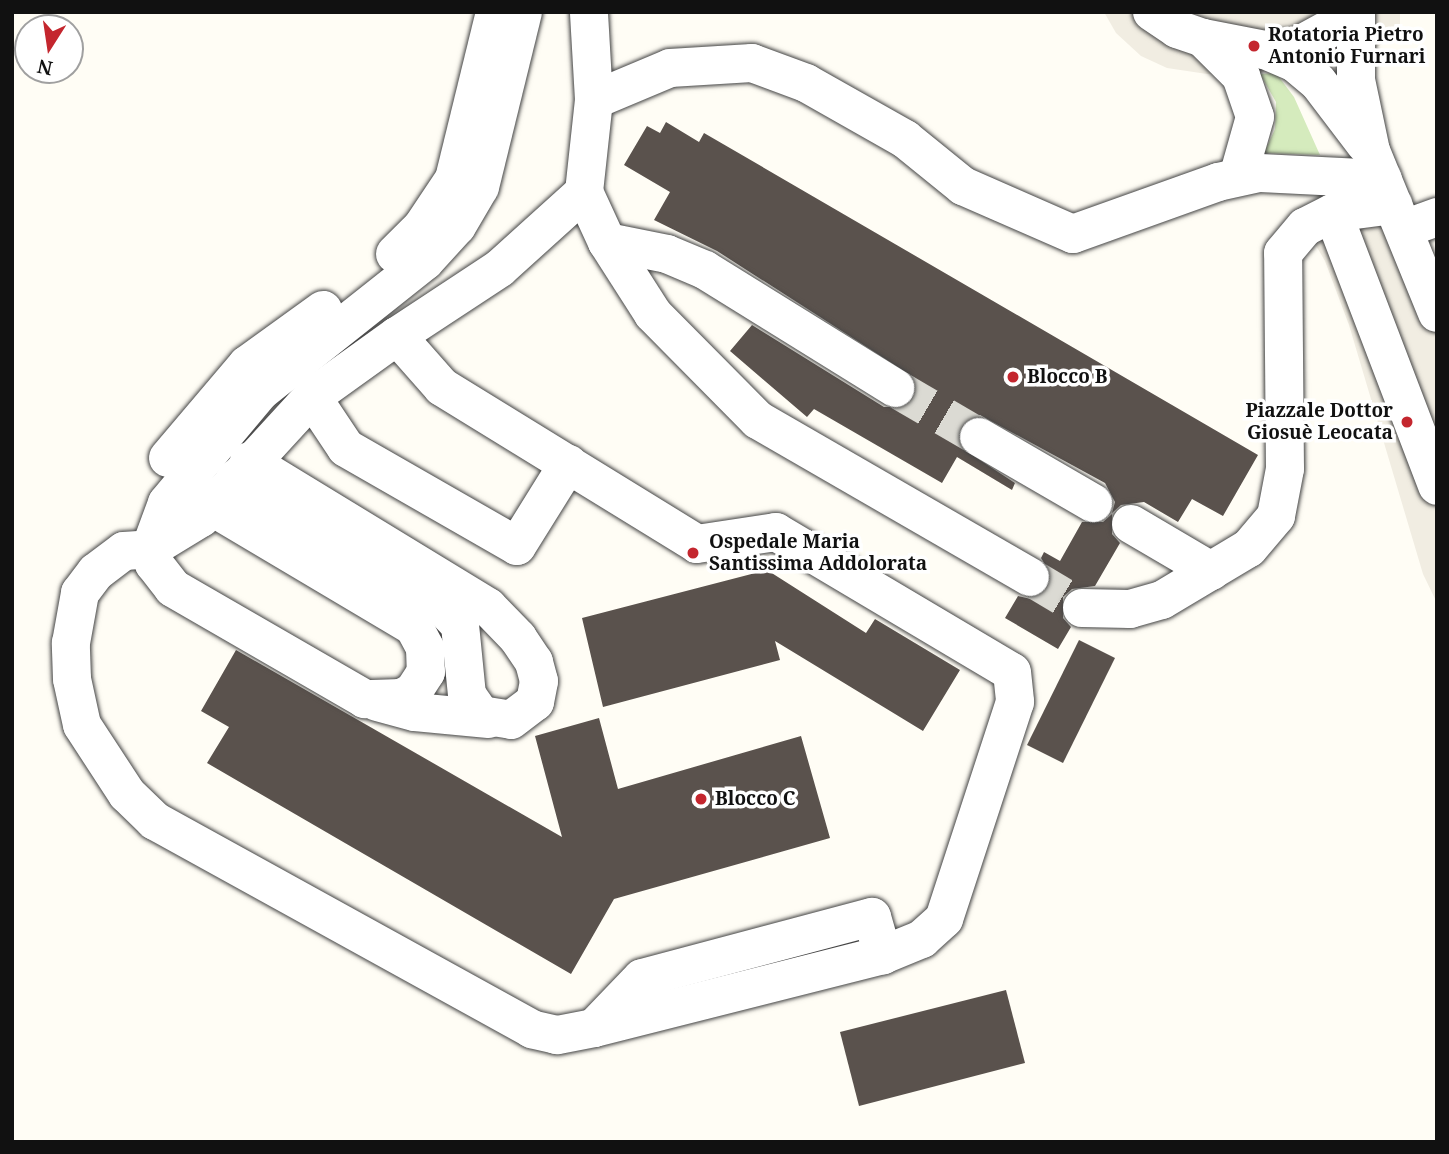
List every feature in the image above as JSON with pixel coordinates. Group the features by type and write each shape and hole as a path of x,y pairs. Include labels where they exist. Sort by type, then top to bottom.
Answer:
{"street":[{"path":"168,458 247,365 382,267 436,208 454,179 495,12"},
{"path":"232,482 488,607 518,638 540,681 535,702 511,720 415,712 365,699 173,588 154,564 149,550 167,503 261,391 425,261 457,226 480,187 523,12"},
{"path":"589,12 594,100 584,192 607,242 653,314 758,420 1030,577"},
{"path":"1152,12 1177,29 1203,38 1265,50 1295,63 1318,82 1397,196"},
{"path":"1265,50 1296,47 1356,14 1356,80 1437,313"},
{"path":"1203,38 1241,76 1255,117 1238,177"},
{"path":"594,100 670,68 752,63 806,83 905,139 963,186 1073,234 1238,177 1259,173 1397,196"},
{"path":"397,336 442,387 697,544 776,532 1012,672 1015,702 944,919 922,939 883,955 872,917 642,978 594,1028 557,1035 532,1029 155,821 127,794 82,725 72,679 71,643 80,593 96,572 124,551 149,550 232,482 313,397 397,336 500,268 584,192"},
{"path":"1082,608 1130,609 1162,600 1249,548 1276,516 1285,468 1283,253 1305,227 1333,213 1397,196"},
{"path":"1333,213 1429,443 1437,486"},
{"path":"607,242 667,254 705,271 895,388"},
{"path":"313,397 346,448 517,547 568,464"},
{"path":"979,437 1093,503"},
{"path":"232,482 414,627 425,648 426,672 413,692 401,698 365,699"},
{"path":"232,482 431,595 460,625 467,695 489,719"},
{"path":"1131,524 1211,571"}],"green space":[{"path":"1276,73 1294,97 1320,155 1264,153 1275,129 1276,102 1260,74"}],"shaded area":[{"name":"Rotatoria Pietro Antonio Furnari","path":"1104,12 1400,12 1400,35 1355,58 1303,70 1207,74 1167,68 1141,56 1116,33"},
{"name":"Piazzale Dottor Giosuè Leocata","path":"1393,205 1437,313 1437,603 1423,574 1349,325 1325,261 1305,227"}],"building":[{"name":"Blocco B","path":"666,122 699,142 704,133 1258,455 1223,516 1192,499 1178,522 1144,502 1121,505 1112,513 1115,502 1105,483 980,415 960,425 960,447 1015,483 1012,490 957,457 942,483 814,409 807,417 730,351 752,325 884,407 906,407 917,389 915,378 717,251 654,220 670,192 624,165 647,126 660,133"},
{"path":"1112,514 1112,534 1120,543 1095,586 1072,589 1063,597 1063,618 1071,627 1058,649 1005,618 1018,596 1031,599 1049,588 1052,576 1041,558 1044,552 1060,561 1082,522 1103,522"},
{"path":"767,570 866,633 875,619 960,670 923,731 775,641 780,660 603,707 582,618"},
{"path":"1079,640 1115,658 1063,763 1027,745"},
{"name":"Blocco C","path":"236,650 562,837 535,736 599,718 618,789 801,736 830,838 614,899 571,974 207,763 229,727 201,711"},
{"path":"1006,990 1025,1063 859,1106 840,1032"}],"tunnel":[{"path":"895,388 979,437"},
{"path":"1030,577 1082,608"}],"place":[{"name":"Rotatoria Pietro Antonio Furnari","path":"1254,46"},
{"name":"Blocco B","path":"1013,377"},
{"name":"Piazzale Dottor Giosuè Leocata","path":"1407,422"},
{"name":"Ospedale Maria Santissima Addolorata","path":"693,553"},
{"name":"Blocco C","path":"701,799"}]}
